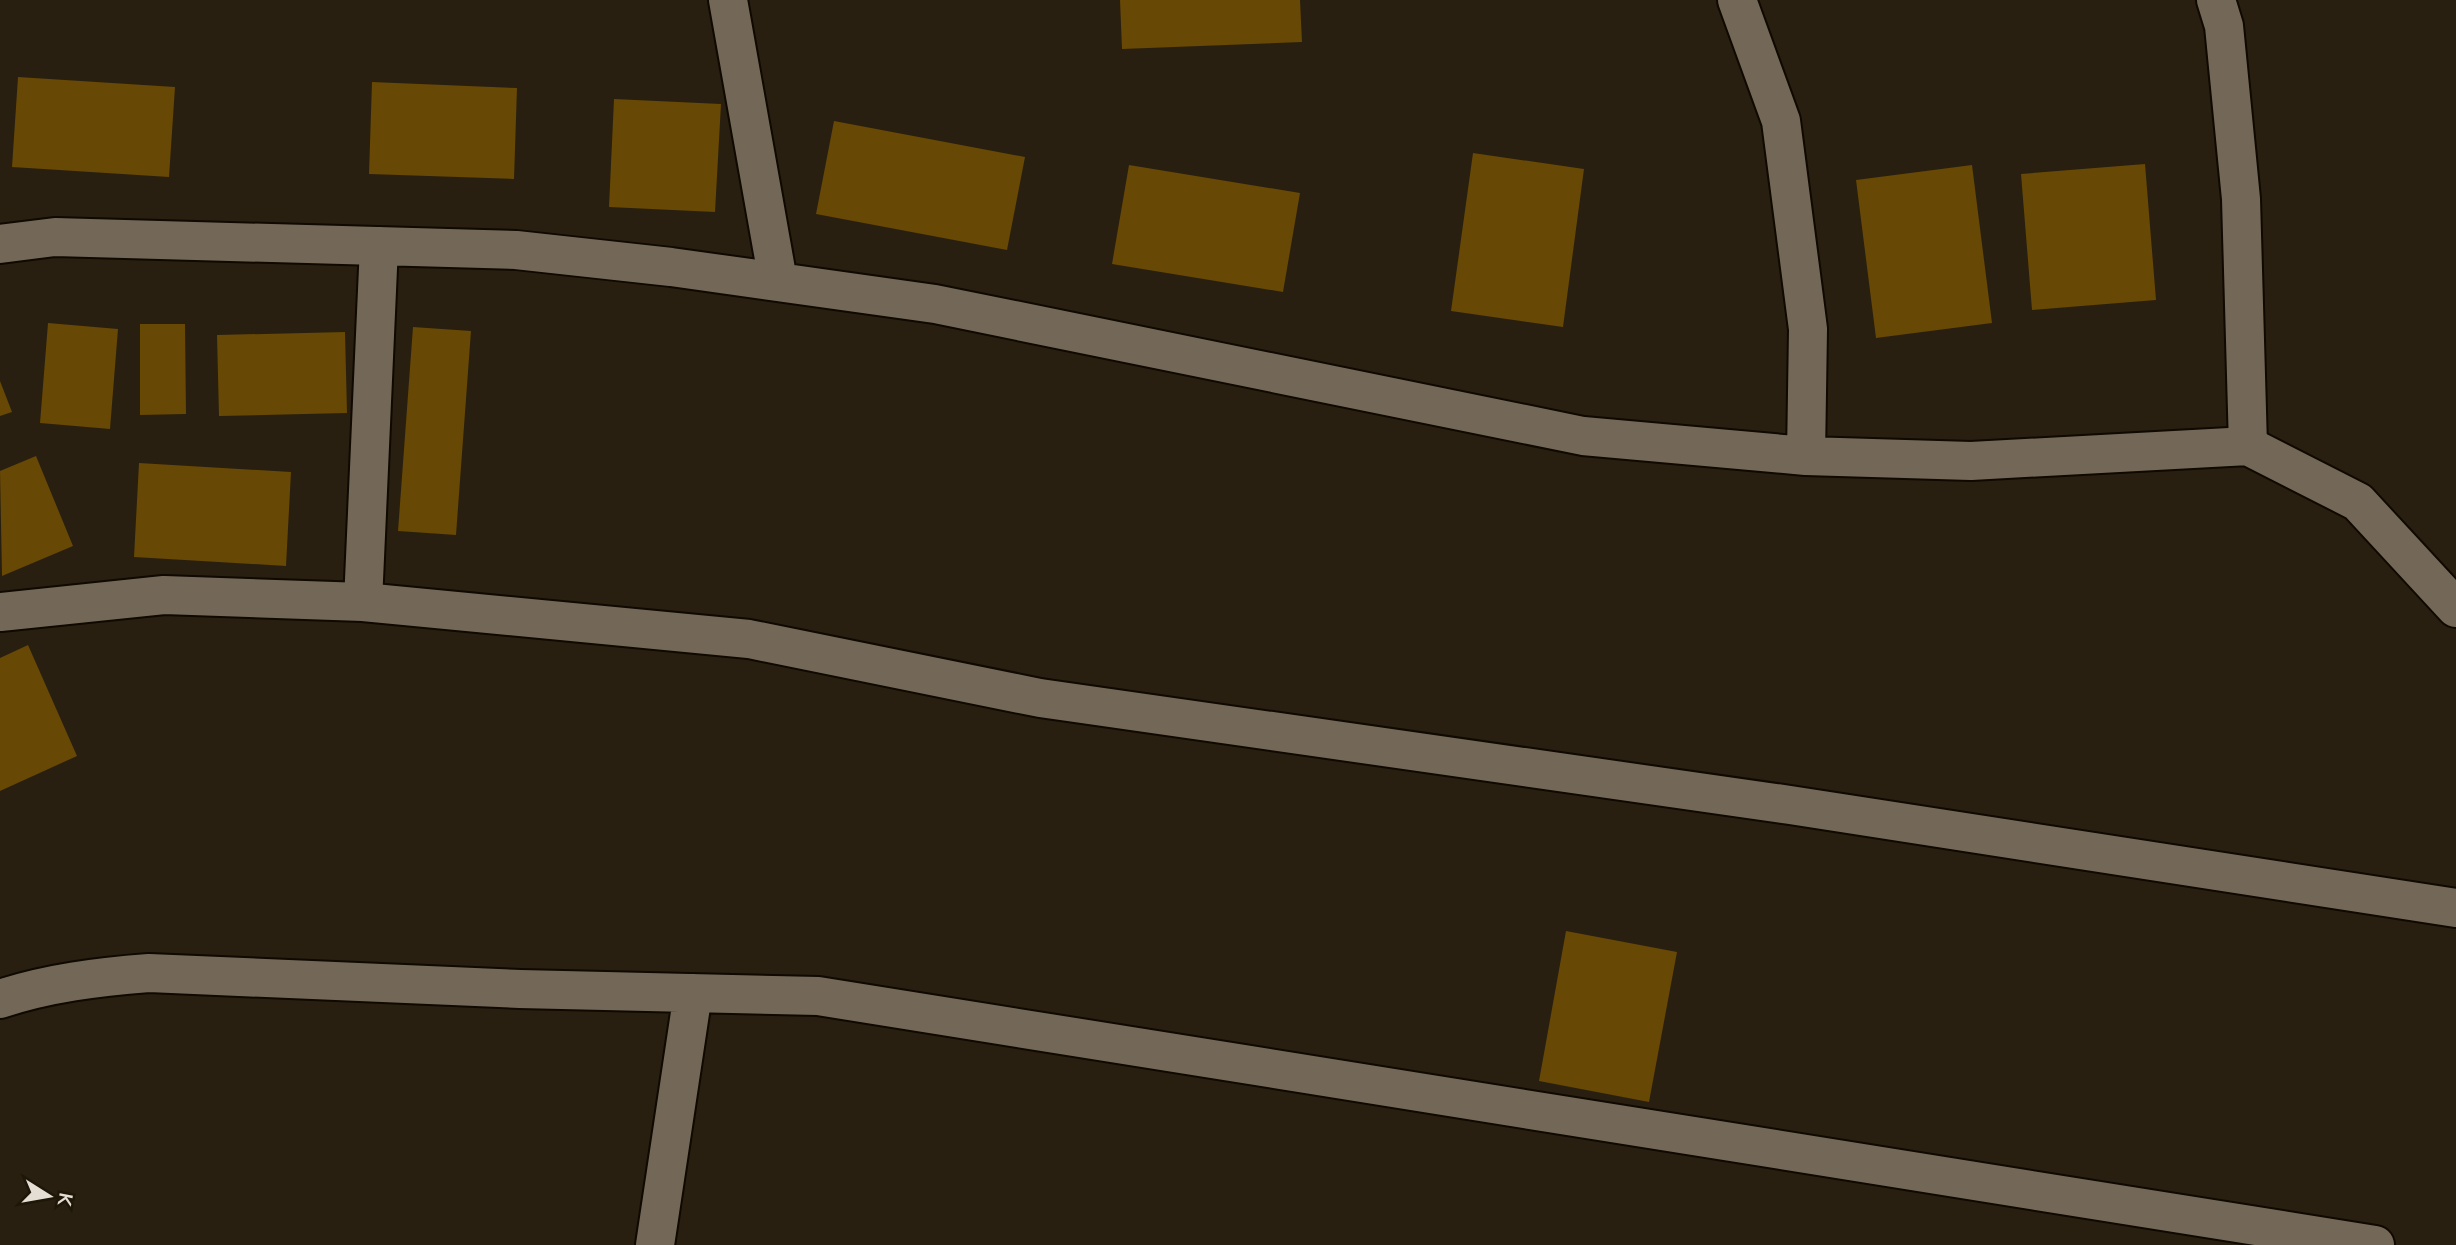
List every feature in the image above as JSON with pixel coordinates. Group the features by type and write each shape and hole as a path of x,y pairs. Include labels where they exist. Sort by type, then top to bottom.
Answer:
{"street":[{"path":"728,0 778,281"},
{"path":"1737,0 1781,121 1808,328 1806,456"},
{"path":"2216,0 2224,26 2241,199 2248,446"},
{"path":"0,244 55,237 516,250 778,281 935,304 1583,436 1806,456 1971,461 2248,446 2358,502 2456,608"},
{"path":"363,602 379,246"},
{"path":"0,612 164,595 363,602 749,639 1040,698 1790,805 2456,908"},
{"path":"0,999 59,983 149,973 467,987 818,996 2375,1245"},
{"path":"655,1245 693,993"}],"building":[{"path":"1120,0 1300,0 1302,42 1122,49"},
{"path":"18,77 175,87 169,177 12,167"},
{"path":"372,82 517,88 514,179 369,174"},
{"path":"614,99 721,104 715,212 609,207"},
{"path":"834,121 1025,157 1007,250 816,214"},
{"path":"1473,153 1584,169 1563,327 1451,311"},
{"path":"2145,164 2156,300 2032,310 2021,174"},
{"path":"1129,165 1300,193 1283,292 1112,264"},
{"path":"1972,165 1992,323 1876,338 1856,180"},
{"path":"48,323 118,329 110,429 40,423"},
{"path":"140,324 185,324 186,414 140,415"},
{"path":"413,327 471,331 456,535 398,531"},
{"path":"345,332 347,413 219,416 217,335"},
{"path":"0,381 12,412 0,416"},
{"path":"36,456 73,546 2,576 0,471"},
{"path":"139,463 291,472 286,566 134,557"},
{"path":"28,645 77,756 0,791 0,658"},
{"path":"1566,931 1677,952 1649,1102 1539,1081"}]}
